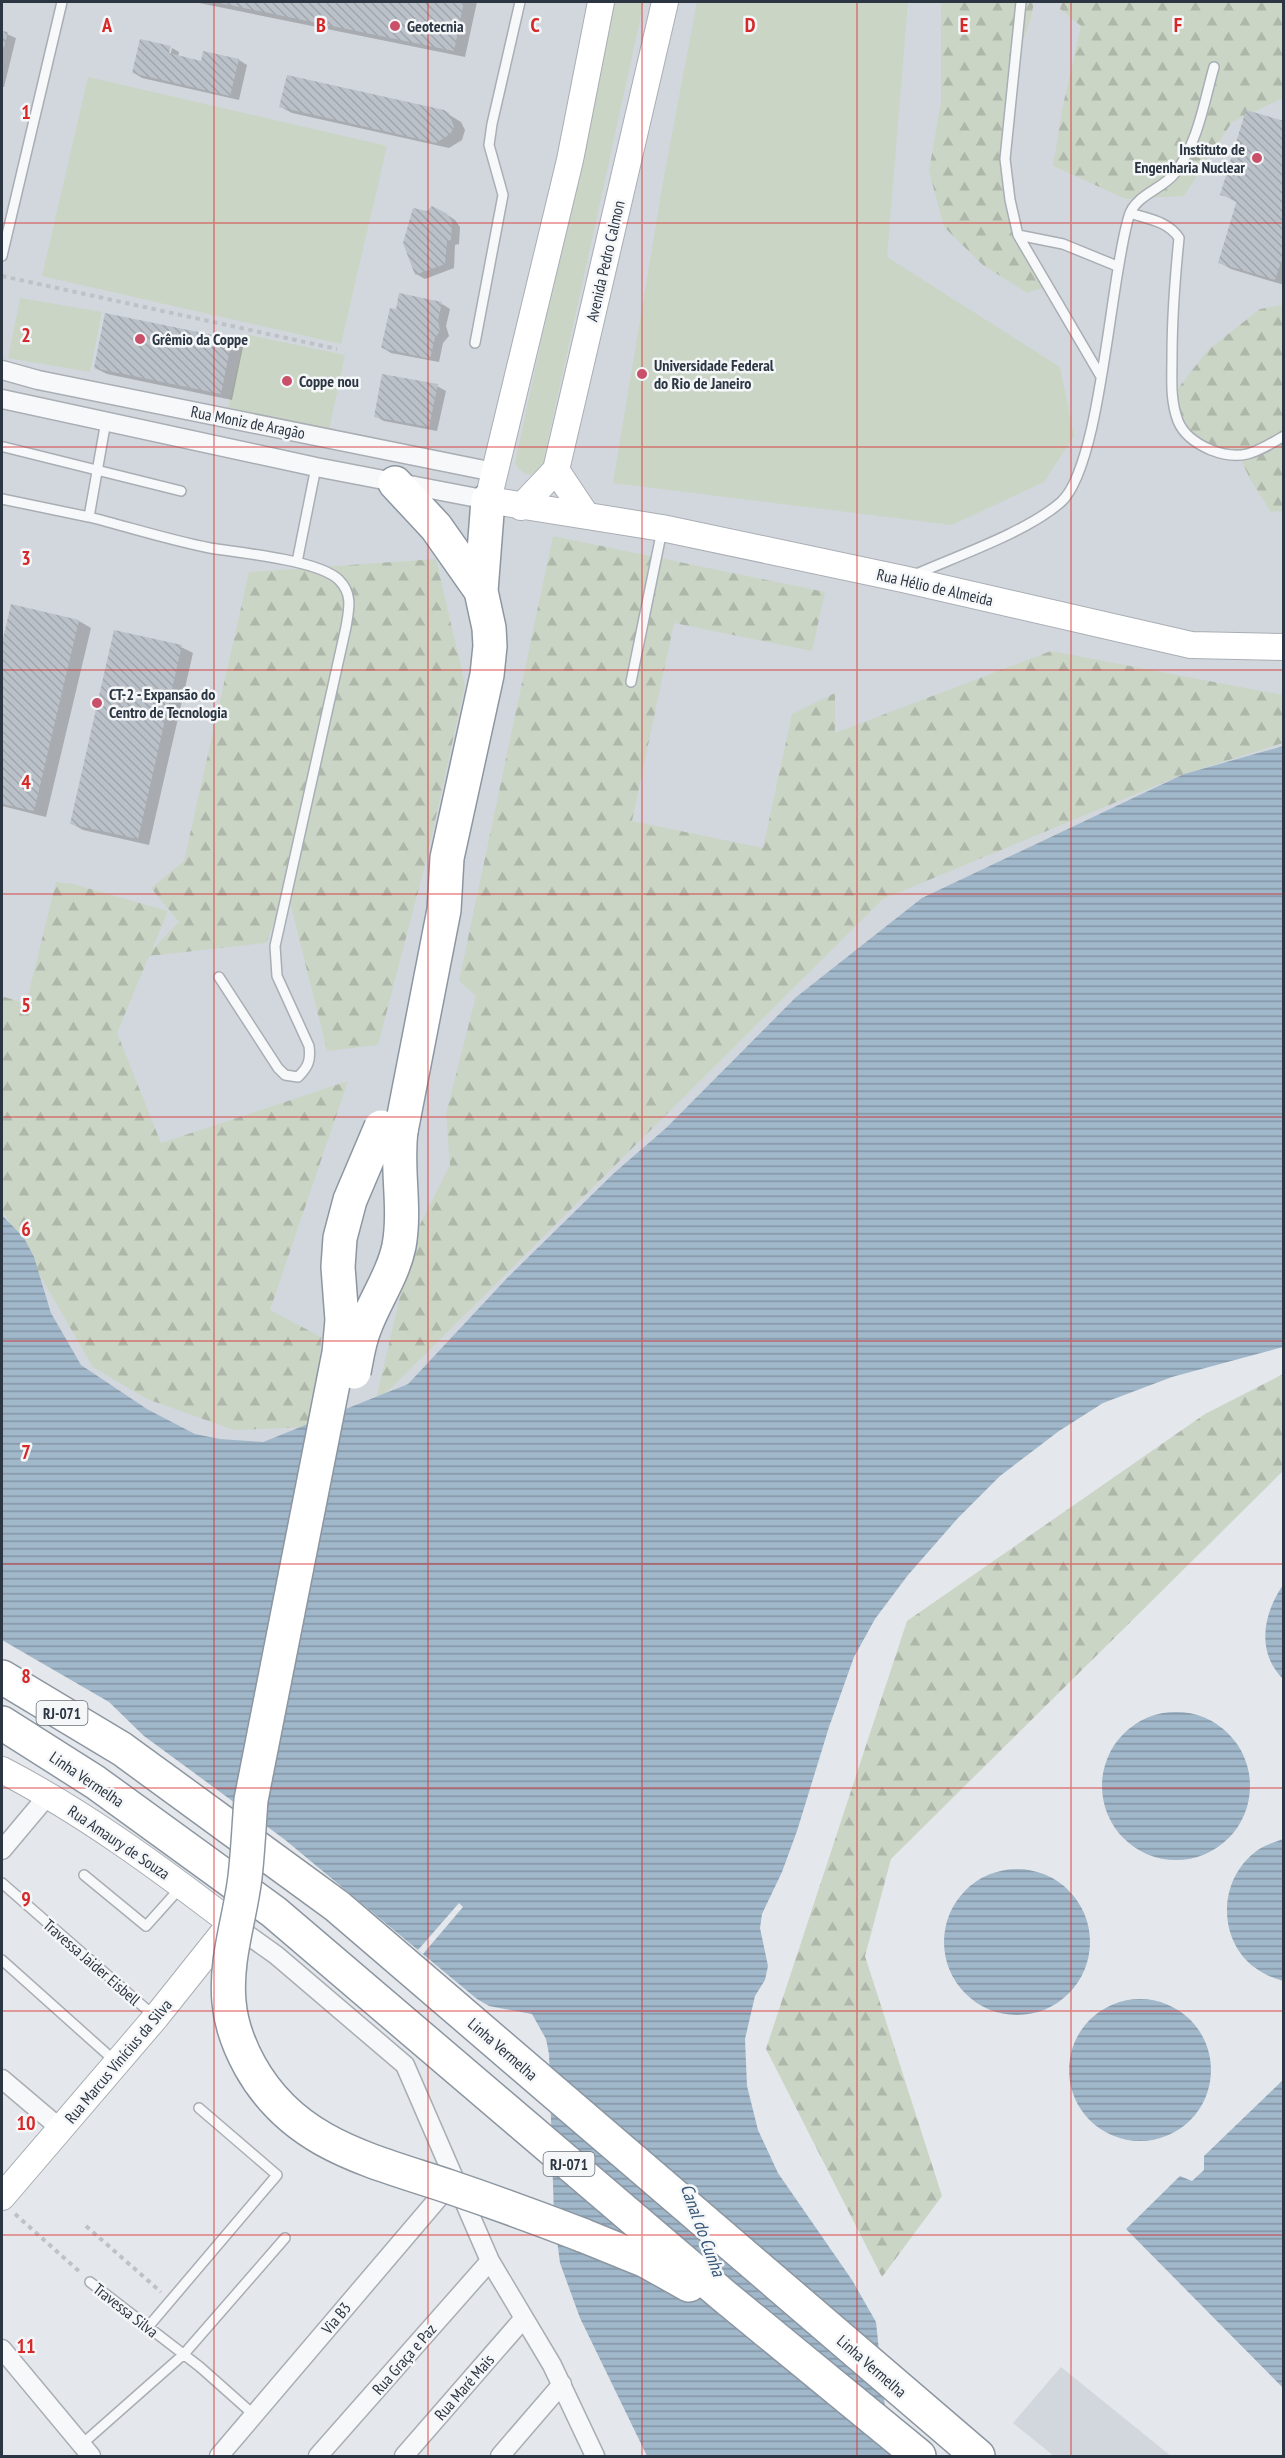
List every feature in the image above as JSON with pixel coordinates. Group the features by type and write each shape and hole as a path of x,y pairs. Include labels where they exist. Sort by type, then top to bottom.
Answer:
{"highway":[{"path":"395,483 436,527 481,591"},
{"path":"491,486 481,591 490,637 487,675 447,858 444,910 381,1127 350,1200 340,1238 338,1267 342,1320 339,1353 251,1800 245,1877 229,1966 230,2019 239,2045 265,2091 288,2116 322,2139 359,2156 501,2204 646,2261 716,2300 775,2339"},
{"path":"245,1877 269,1803 360,1340 398,1249 402,1203 399,1147 411,1030"},
{"name":"Linha Vermelha","path":"2,1677 122,1749 337,1906 978,2457"},
{"name":"Linha Vermelha","path":"2,1723 94,1782 274,1912 775,2339 919,2457"}],"street":[{"path":"491,486 570,160 601,2"},
{"name":"Avenida Pedro Calmon","path":"556,470 665,2"},
{"name":"Rua Moniz de Aragão","path":"2,370 491,486"},
{"name":"Rua Moniz de Aragão","path":"2,399 395,483 491,486"},
{"path":"521,507 556,470 586,515"},
{"name":"Rua Hélio de Almeida","path":"491,486 521,507 662,528 903,579 1191,645 1284,647"},
{"name":"Rua Amaury de Souza","path":"2,1770 49,1794 182,1886 231,1923"},
{"path":"2,1850 49,1794"},
{"path":"231,1923 276,1955 405,2065 490,2261 562,2384 592,2454"},
{"name":"Rua Marcus Vinícius da Silva","path":"6,2203 61,2129 156,2017 231,1923"},
{"path":"2,2079 61,2129"},
{"name":"Via B3","path":"219,2457 453,2180"},
{"name":"Rua Graça e Paz","path":"318,2457 490,2261"},
{"name":"Rua Maré Mais","path":"404,2457 524,2318"},
{"path":"4,2361 81,2453"},
{"path":"500,2457 562,2384"}],"lane":[{"path":"2,256 62,2"},
{"path":"475,343 503,195 489,145 520,2"},
{"path":"1021,2 1005,159 1010,200 1018,235 1100,375"},
{"path":"903,579 1009,534 1062,501 1077,477 1089,439 1117,266 1130,213 1143,198 1173,176 1185,159 1215,67"},
{"path":"1130,213 1166,225 1174,230 1179,238 1172,308 1172,396 1178,422 1186,435 1196,444 1240,457 1284,436"},
{"path":"1018,235 1063,244 1117,266"},
{"path":"89,517 106,421"},
{"path":"4,447 181,491"},
{"path":"297,562 316,467"},
{"path":"2,499 89,517 209,548 297,562 336,578 346,589 350,598 346,627 275,946 280,984 309,1046 311,1059 307,1068 298,1077 285,1075 278,1068 219,977"},
{"path":"631,682 662,528"},
{"path":"84,1875 146,1926 182,1886"},
{"name":"Travessa Jaider Eisbell","path":"2,1883 156,2017"},
{"path":"2,1960 117,2063"},
{"path":"148,2326 277,2175 199,2108"},
{"path":"81,2453 184,2354 285,2238"},
{"name":"Travessa Silva","path":"90,2282 184,2354 254,2415"}],"path":[{"path":"2,276 337,349"},
{"name":"Travessa Silva","path":"6,2203 90,2282"},
{"path":"86,2226 171,2300"}],"shaded area":[{"name":"Universidade Federal do Rio de Janeiro","path":"2,2 1283,2 1283,746 1184,774 795,998 666,1128 614,1173 508,1277 408,1384 263,1442 220,1440 195,1434 147,1409 80,1365 51,1313 34,1257 9,1221 2,1215"},
{"path":"1061,2367 1171,2456 1054,2456 1013,2423"}],"green space":[{"path":"614,2 644,2 541,472 529,475 520,470 515,463"},
{"path":"697,2 908,2 887,257 1060,367 1074,436 1044,482 952,525 613,483 664,176"},
{"path":"941,2 1034,2 1031,18 1014,66 1005,159 1018,235 1048,286 1027,293 983,265 944,227 929,171 941,101"},
{"path":"1062,2 1283,2 1283,98 1232,122 1184,196 1126,199 1053,166 1063,105 1081,26 1060,9"},
{"path":"88,77 387,146 341,344 42,276"},
{"path":"20,298 102,312 90,372 8,358"},
{"path":"1283,305 1283,511 1271,512 1250,479 1240,457 1217,452 1186,435 1172,396 1208,350 1260,309"},
{"name":"Coppe nou","path":"245,334 345,355 329,430 228,408"},
{"path":"553,536 825,592 812,651 674,623 632,821 763,848 792,714 835,693 835,733 1051,651 1283,695 1283,743 1184,774 883,899 375,1404 414,1236 450,1165 446,1114 476,996 459,981"},
{"path":"436,559 465,685 427,857 378,1045 327,1051 287,890 266,943 149,956 117,1033 161,1143 348,1081 270,1310 321,1337 316,1427 234,1430 147,1399 93,1367 2,1210 2,996 26,1004 56,882 73,884 168,911 152,950 179,922 151,888 184,861 249,572"},
{"path":"1283,1374 1283,1471 891,1859 865,1956 942,2196 882,2277 766,2049 907,1621 1205,1414"}],"water":[{"name":"Canal do Cunha","path":"1283,746 1283,1347 1172,1377 1103,1403 1059,1431 1000,1476 958,1518 908,1575 875,1619 854,1657 829,1727 797,1831 782,1872 762,1914 760,1928 768,1966 765,1980 755,1996 745,2039 747,2086 758,2130 778,2173 852,2280 876,2322 890,2456 647,2456 580,2318 560,2263 554,2217 549,2054 546,2039 532,2014 489,2006 477,1999 284,1839 144,1736 109,1702 2,1640 2,1215 24,1238 34,1257 51,1313 81,1365 147,1409 195,1434 220,1439 263,1442 408,1384 508,1277 614,1173 666,1128 795,998 922,898 1184,774"},
{"path":"1283,1585 1283,1679 1269,1657 1265,1633 1271,1608"},
{"path":"1176,1712 1204,1718 1228,1734 1244,1758 1250,1786 1244,1814 1228,1838 1204,1854 1176,1860 1148,1854 1124,1838 1108,1814 1102,1786 1108,1758 1124,1734 1148,1718"},
{"path":"1283,1839 1283,1981 1261,1972 1242,1955 1229,1926 1227,1910 1234,1879 1242,1865 1260,1848"},
{"path":"1017,1869 1045,1874 1069,1890 1085,1914 1090,1942 1085,1970 1069,1994 1045,2010 1017,2015 989,2010 965,1994 949,1970 944,1942 949,1914 965,1890 989,1874"},
{"path":"1140,1999 1167,2004 1190,2020 1206,2043 1211,2070 1206,2097 1190,2120 1167,2136 1140,2141 1113,2136 1090,2120 1074,2097 1069,2070 1074,2043 1090,2020 1113,2004"},
{"path":"1283,2080 1284,2385 1282,2387 1126,2229 1180,2176 1192,2181 1204,2170 1204,2156"}],"pier":[{"path":"459,1903 463,1907 423,1954 418,1950"}],"building":[{"name":"Geotecnia","path":"215,2 464,2 454,51"},
{"path":"2,31 8,32 2,55"},
{"path":"140,39 171,46 169,53 201,61 203,51 239,59 230,96 132,73"},
{"path":"287,75 444,110 449,113 454,127 450,134 436,143 279,107"},
{"name":"Instituto de Engenharia Nuclear","path":"1246,110 1284,121 1284,254 1275,280 1218,263 1237,200 1220,195"},
{"path":"432,206 446,213 452,221 451,240 447,241 445,264 415,275 403,243 413,208 427,211"},
{"path":"399,293 442,302 438,321 440,331 435,338 430,359 381,348 390,308 396,309"},
{"path":"105,313 232,339 221,394 94,368"},
{"path":"382,374 438,384 429,427 374,417"},
{"path":"11,604 79,620 34,811 2,804 2,643"},
{"path":"114,630 182,645 138,839 70,824"}],"place":[{"name":"Geotecnia","path":"395,26"},
{"name":"Instituto de Engenharia Nuclear","path":"1257,158"},
{"name":"Grêmio da Coppe","path":"140,339"},
{"name":"Universidade Federal do Rio de Janeiro","path":"642,374"},
{"name":"Coppe nou","path":"287,381"},
{"name":"CT-2 - Expansão do Centro de Tecnologia","path":"97,703"}]}
